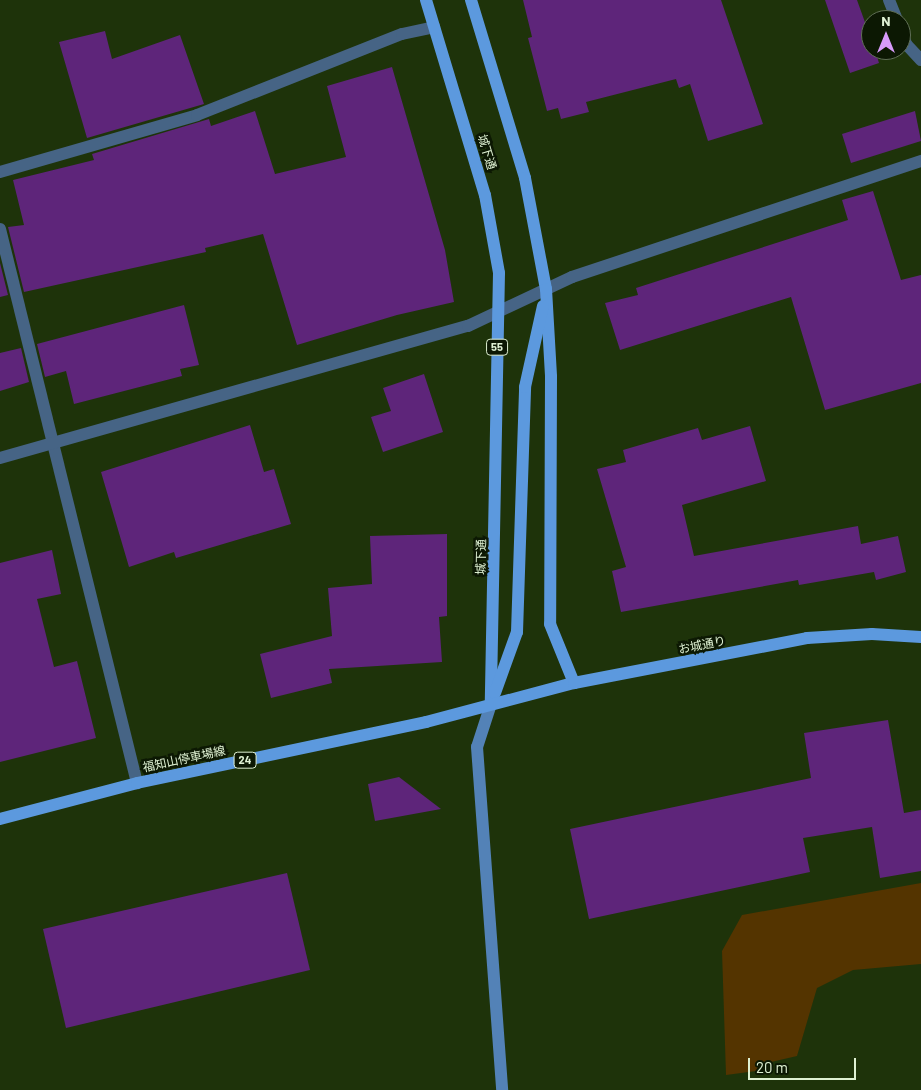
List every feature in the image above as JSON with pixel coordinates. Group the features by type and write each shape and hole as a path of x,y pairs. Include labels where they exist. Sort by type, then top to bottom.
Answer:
{"main road":[{"name":"城下通","path":"426,0 486,195 499,273 491,704"},
{"path":"471,0 525,178 546,289 551,377 550,624 574,683"},
{"path":"491,704 517,632 525,387 546,289"},
{"name":"お城通り","path":"491,704 574,683 807,638 872,634 921,637"},
{"name":"福知山停車場線","path":"0,819 137,783 426,722 491,704"}],"street":[{"path":"0,172 197,115 402,34 434,27"},
{"path":"911,49 921,60"},
{"path":"0,458 468,326 572,277 921,160"},
{"path":"0,229 137,783"},
{"path":"491,704 477,747 502,1090"}],"shaded area":[{"path":"921,883 921,964 853,970 817,988 797,1056 771,1062 756,1071 726,1075 722,951 742,915"}],"building":[{"path":"523,0 721,0 763,124 708,141 690,84 679,88 676,79 586,102 589,112 561,119 558,108 547,111 528,38 532,37"},
{"path":"825,0 857,0 861,11 861,60 878,60 879,63 850,73"},
{"path":"105,31 112,59 180,35 204,104 87,138 59,42"},
{"path":"392,67 445,250 454,302 397,315 297,345 263,234 205,248 206,252 24,292 8,227 24,225 13,180 94,160 92,154 209,119 211,126 255,111 275,174 346,157 327,86"},
{"path":"915,111 921,141 851,163 842,134"},
{"path":"873,191 901,280 921,275 921,383 825,410 791,297 620,350 605,303 638,295 636,288 848,220 842,200"},
{"path":"0,263 8,295 0,297"},
{"path":"184,305 199,365 180,369 182,376 74,404 66,371 45,377 37,344"},
{"path":"21,348 29,382 0,391 0,353"},
{"path":"424,374 443,432 383,452 371,417 391,411 383,388"},
{"path":"250,425 264,472 274,469 291,524 176,558 174,552 129,567 101,472"},
{"path":"750,426 766,481 682,505 694,556 858,526 861,544 898,536 906,572 876,580 874,572 799,585 798,580 621,612 612,571 626,567 597,469 626,462 623,450 698,428 702,440"},
{"path":"447,534 447,616 439,617 442,662 329,669 332,683 271,698 260,654 332,636 328,588 372,584 370,536"},
{"path":"52,550 61,594 37,599 54,667 77,661 96,738 0,762 0,563"},
{"path":"888,720 904,813 921,810 921,871 880,878 872,827 803,838 810,872 589,919 570,829 811,778 804,733"},
{"path":"399,777 441,809 375,821 368,784"},
{"path":"287,873 310,970 66,1028 43,929"}]}
